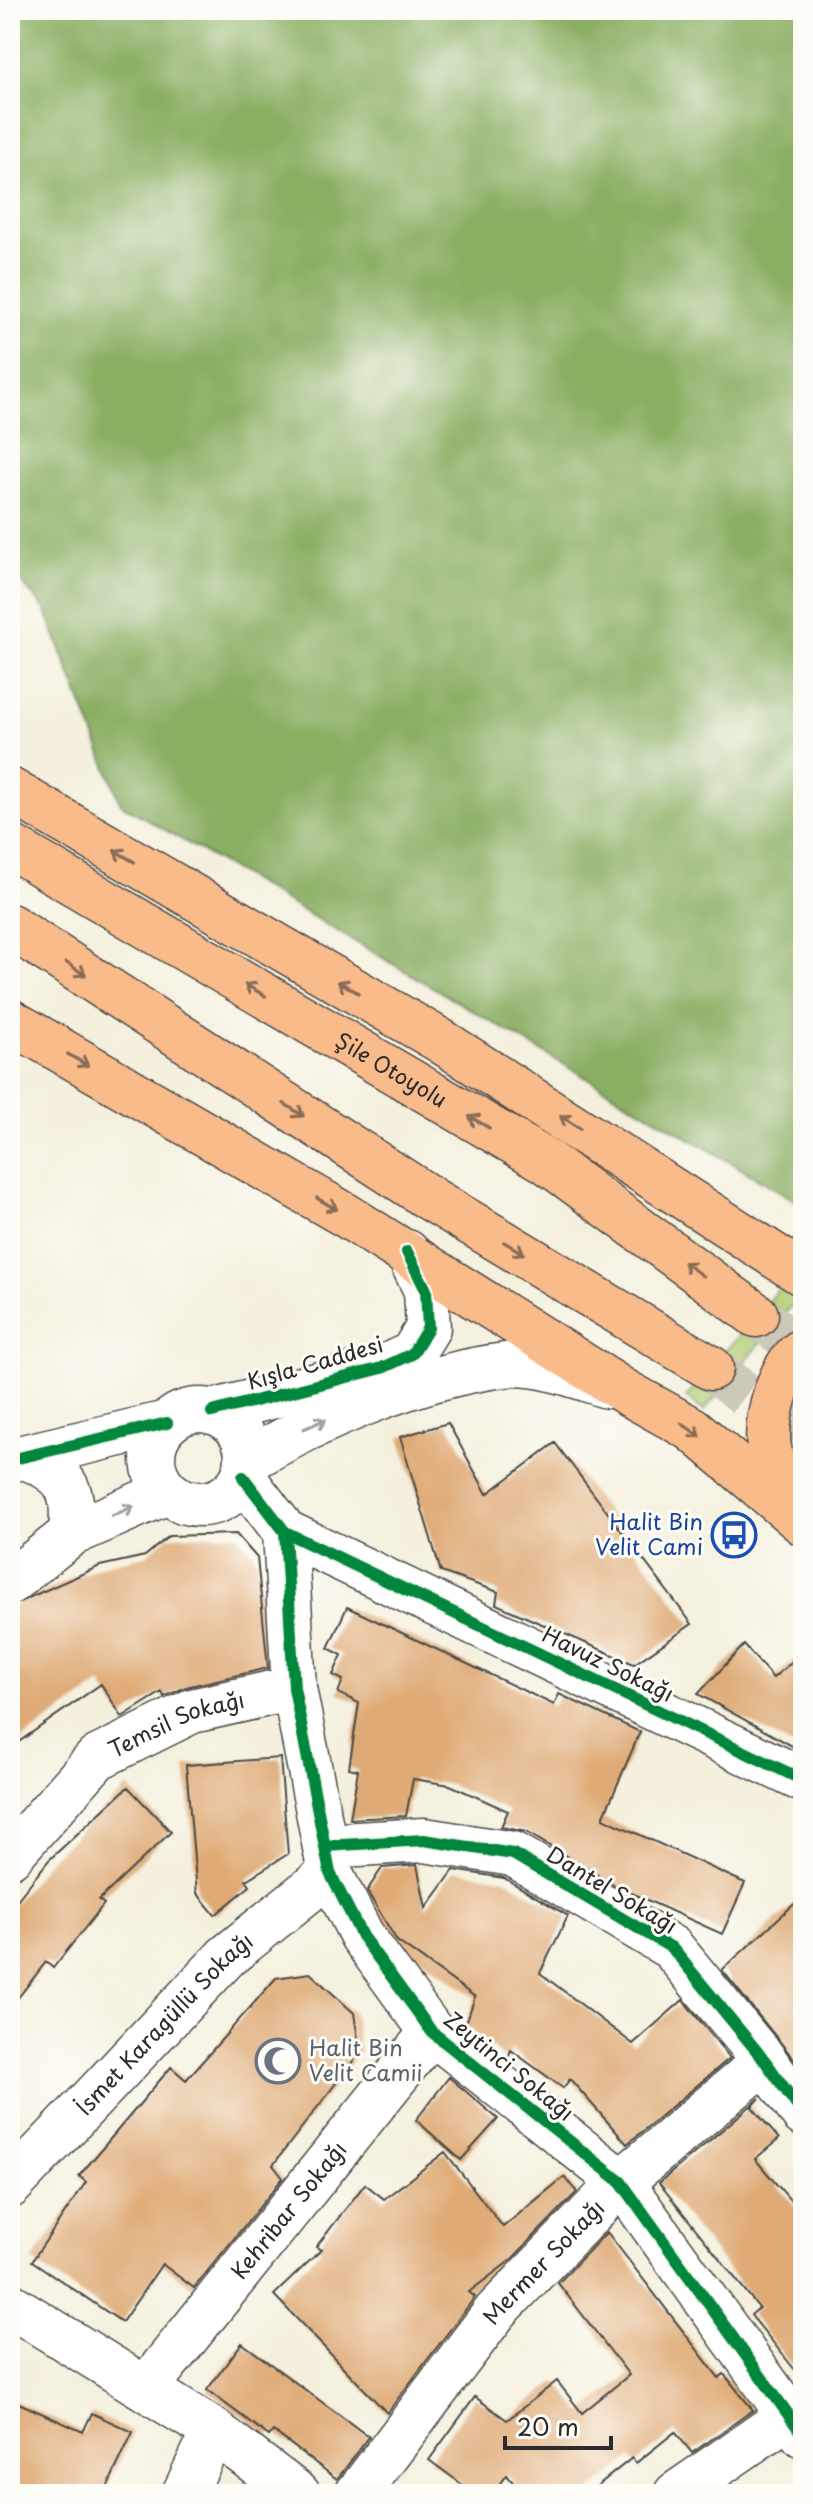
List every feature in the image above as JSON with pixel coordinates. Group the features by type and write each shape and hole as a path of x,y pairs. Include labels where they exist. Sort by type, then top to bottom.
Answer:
{"highway":[{"path":"10,790 441,1041 803,1274"},
{"name":"Şile Otoyolu","path":"10,846 546,1161 756,1315"},
{"path":"10,926 431,1199 711,1368"},
{"path":"10,1021 407,1252 624,1391 692,1429 796,1516"},
{"path":"636,1164 803,1240"},
{"path":"796,1516 776,1477 769,1444 779,1379 790,1358 803,1350"}],"street":[{"name":"Kışla Caddesi","path":"212,1412 382,1368 412,1354 428,1328 426,1290 407,1252"},
{"path":"167,1423 153,1450 153,1465 167,1492 179,1500 209,1504 223,1499 245,1469 298,1431 368,1402 507,1364 555,1370 624,1391"},
{"path":"18,1459 167,1423 196,1410 212,1412 227,1419 239,1430 246,1445 245,1469"},
{"path":"18,1459 51,1467 66,1483 74,1506 71,1534"},
{"name":"Havuz Sokağı","path":"245,1469 285,1532 803,1780"},
{"path":"10,1582 71,1534 167,1492"},
{"name":"Zeytinci Sokağı","path":"285,1532 294,1688 328,1860 362,1936 432,2032 621,2182 795,2426"},
{"name":"Temsil Sokağı","path":"10,1856 97,1758 192,1711 294,1688"},
{"name":"Dantel Sokağı","path":"328,1860 424,1840 513,1854 672,1948 799,2101"},
{"name":"İsmet Karagüllü Sokağı","path":"10,2186 226,1957 328,1860"},
{"name":"Kehribar Sokağı","path":"146,2388 432,2032"},
{"name":"Mermer Sokağı","path":"357,2494 496,2311 621,2182 765,2061"},
{"path":"10,2305 214,2431 298,2494"},
{"path":"676,2494 795,2426"},
{"path":"184,2494 214,2431"}],"green space":[{"path":"10,10 803,10 803,1205 121,804 45,609 10,569"},
{"path":"787,1279 803,1292 704,1411 686,1397"}],"building":[{"path":"448,1423 487,1494 555,1443 692,1624 634,1664 496,1604 498,1592 441,1572 400,1437"},
{"path":"236,1534 257,1558 268,1668 186,1687 164,1697 162,1692 122,1717 101,1684 10,1748 10,1606 100,1566 145,1556 169,1536"},
{"path":"347,1607 554,1705 559,1694 640,1732 603,1818 745,1883 722,1934 616,1886 526,1832 501,1827 508,1811 450,1785 413,1779 406,1816 350,1819 358,1770 349,1768 359,1703 338,1693 343,1680 333,1675 342,1655 328,1648"},
{"path":"744,1645 773,1678 803,1652 803,1752 698,1694"},
{"path":"280,1758 288,1854 246,1880 250,1886 215,1915 197,1893 186,1765"},
{"path":"128,1787 171,1832 99,1900 104,1904 53,1968 46,1962 10,2008 10,1909 49,1860"},
{"path":"417,1865 426,1908 454,1870 504,1878 568,1916 540,1973 633,2044 683,2000 730,2058 627,2144 570,2079 563,2088 511,2050 508,2058 503,2057 465,2026 475,1997 397,1941 367,1891 382,1868"},
{"path":"803,1896 803,2067 801,2068 722,1970"},
{"path":"310,1973 354,2013 360,2052 273,2165 283,2178 194,2288 162,2264 122,2322 32,2261 86,2182 79,2176 171,2067 186,2080 276,1978"},
{"path":"449,2077 498,2119 461,2160 416,2120"},
{"path":"760,2098 752,2107 779,2139 755,2159 803,2215 803,2380 751,2315 759,2308 659,2183"},
{"path":"445,2152 503,2227 564,2177 577,2192 511,2260 469,2292 475,2297 387,2413 274,2295 321,2250 316,2247 365,2184 384,2199"},
{"path":"607,2232 719,2378 724,2374 753,2410 692,2453 675,2432 636,2463 632,2458 587,2494 522,2494 507,2475 493,2494 475,2494 429,2460 475,2397 507,2420 557,2381 582,2413 629,2375 558,2283"},
{"path":"242,2343 369,2437 337,2479 273,2431 269,2436 207,2390"},
{"path":"10,2399 83,2432 92,2413 133,2432 104,2494 10,2494"}],"tunnel":[{"path":"756,1315 803,1350"},
{"path":"711,1368 803,1438"}],"cycle path":[{"path":"212,1412 382,1368 412,1354 428,1328 426,1290 407,1252"},
{"path":"10,1460 167,1423"},
{"path":"243,1477 285,1532 803,1780"},
{"path":"285,1532 294,1688 330,1873 362,1936 432,2032 621,2182 803,2435"},
{"path":"325,1846 424,1840 513,1854 672,1948 765,2061 803,2114"}],"place":[{"name":"Halit Bin Velit Cami","path":"734,1535"},
{"name":"Halit Bin Velit Camii","path":"278,2061"}]}
